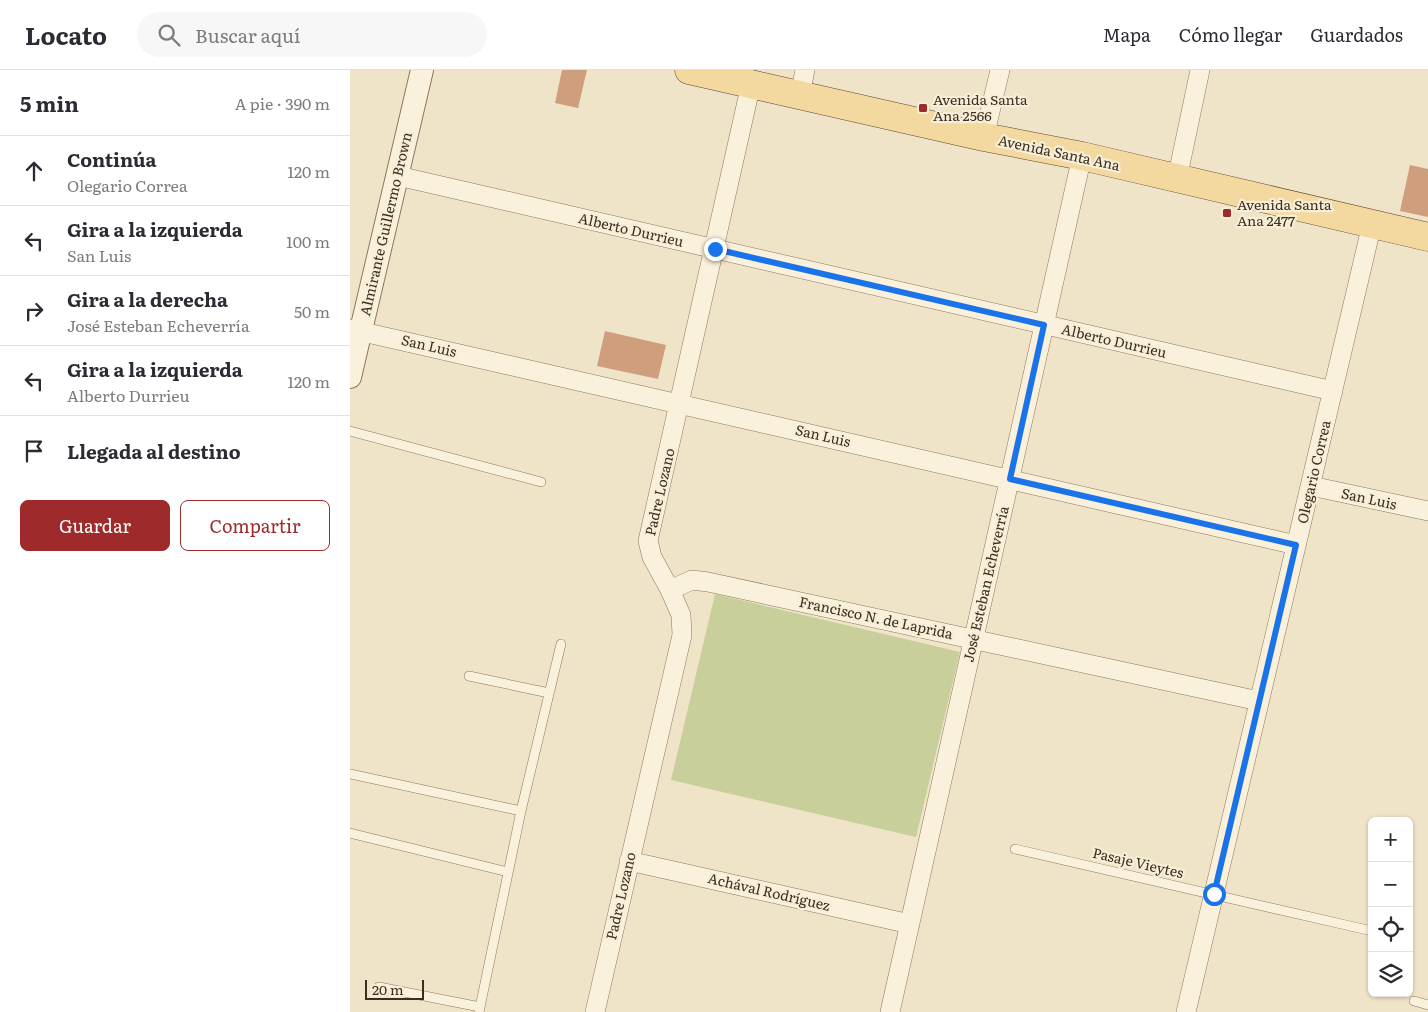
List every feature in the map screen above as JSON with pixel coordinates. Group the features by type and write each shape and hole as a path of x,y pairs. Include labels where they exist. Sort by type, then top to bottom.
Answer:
{"main road":[{"name":"Avenida Santa Ana","path":"689,70 751,84 802,82 984,137 1082,156 1428,237"}],"street":[{"name":"Almirante Guillermo Brown","path":"350,377 356,330 398,176 422,70"},
{"path":"984,137 1000,70"},
{"path":"1177,179 1200,70"},
{"name":"Padre Lozano","path":"595,1012 682,635 681,615 652,557 648,542 751,84"},
{"name":"José Esteban Echeverría","path":"890,1012 1082,156"},
{"name":"Alberto Durrieu","path":"398,176 1333,391"},
{"name":"Olegario Correa","path":"1186,1012 1372,224"},
{"name":"San Luis","path":"356,330 1296,545"},
{"name":"San Luis","path":"1311,486 1428,511"},
{"name":"Francisco N. de Laprida","path":"670,590 692,580 708,582 1260,702"},
{"name":"Achával Rodríguez","path":"629,861 910,924"}],"lane":[{"path":"350,431 541,482"},
{"path":"379,986 480,1010 521,811 561,644"},
{"path":"469,676 549,693"},
{"path":"350,774 521,811"},
{"path":"350,833 508,872"},
{"name":"Pasaje Vieytes","path":"1015,848 1368,930"},
{"path":"1414,1002 1428,1005"}],"green space":[{"path":"715,594 960,652 916,837 671,780"}],"building":[{"path":"562,70 587,70 578,108 555,103"},
{"path":"1410,165 1428,169 1428,217 1400,211"},
{"path":"605,331 666,345 658,379 597,366"}],"place":[{"name":"Avenida Santa Ana 2566","path":"923,108"},
{"name":"Avenida Santa Ana 2477","path":"1227,213"}],"route":[{"path":"715,249 1044,325 1010,479 1296,545 1214,894"}]}
